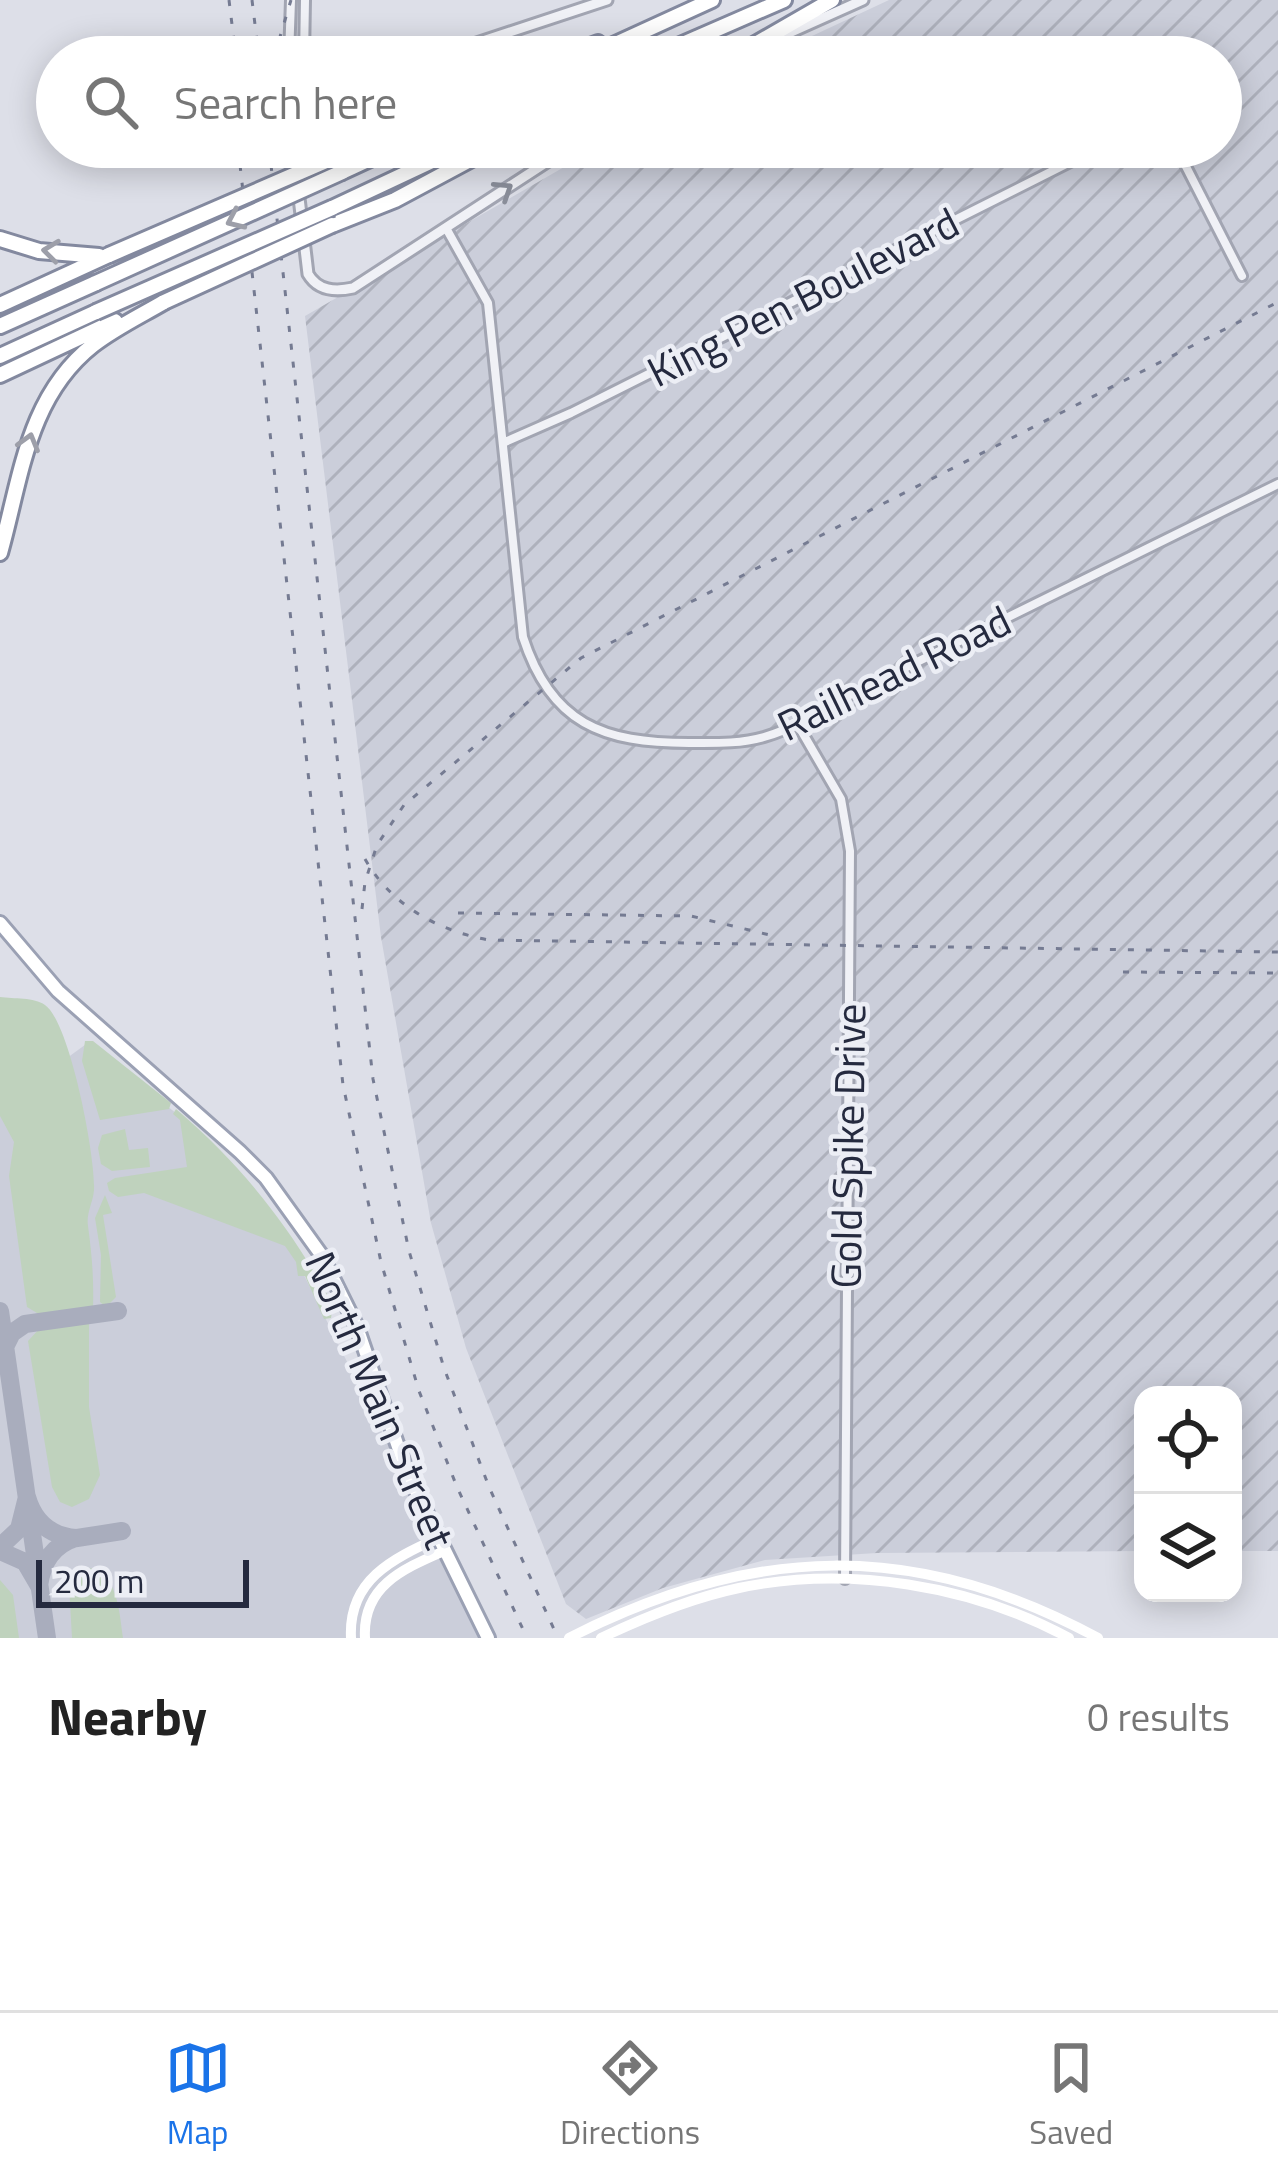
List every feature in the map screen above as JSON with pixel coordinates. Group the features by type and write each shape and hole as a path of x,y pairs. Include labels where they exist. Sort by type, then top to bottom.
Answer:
{"highway":[{"path":"632,36 712,0"},
{"path":"701,36 784,0"},
{"path":"770,36 832,0"},
{"path":"628,36 638,33"},
{"path":"0,305 311,168"},
{"path":"0,326 351,168"},
{"path":"0,356 417,168"},
{"path":"0,375 88,341 455,168"},
{"path":"0,239 38,251 106,256"},
{"path":"0,554 38,413 88,341"}],"main road":[{"name":"North Main Street","path":"0,923 41,975 253,1165 311,1237 357,1327 407,1473 488,1638"},
{"path":"351,1638 355,1604 367,1581 384,1564 441,1545"},
{"path":"365,1638 368,1608 378,1589 441,1545"},
{"path":"569,1638 648,1602 714,1582 790,1567 928,1574 984,1586 1037,1605 1088,1636"},
{"path":"601,1638 642,1619 738,1588 845,1572 980,1600 1032,1618 1069,1638"}],"street":[{"path":"290,36 291,0"},
{"path":"304,36 305,0"},
{"path":"498,36 607,0"},
{"path":"782,36 863,0"},
{"path":"294,168 305,264 312,281 323,288 353,288 537,168"},
{"name":"King Pen Boulevard","path":"504,442 662,368 1058,168"},
{"path":"1188,168 1243,276"},
{"name":"Railhead Road","path":"446,227 488,304 523,637 544,688 564,708 579,722 632,741 734,742 798,725 1278,484"},
{"name":"Gold Spike Drive","path":"798,725 841,799 850,851 845,1572"}],"shaded area":[{"path":"889,0 1278,0 1278,1551 1242,1551 1242,1386 1134,1386 1134,1551 877,1553 765,1560 663,1588 586,1619 566,1604 466,1348 431,1223 381,937 305,316 562,168 1242,168 1242,36 812,36"},
{"path":"0,1003 67,1058 89,1042 205,1137 259,1196 301,1269 484,1638 0,1638"}],"green space":[{"path":"0,997 45,1005 72,1063 93,1174 88,1221 93,1309 42,1316 27,1307 9,1176 14,1142 0,1116"},
{"path":"85,1041 93,1041 171,1103 169,1109 100,1120 82,1061"},
{"path":"176,1109 223,1153 283,1224 333,1305 331,1318 324,1319 285,1246 144,1193 118,1197 109,1191 107,1183 115,1178 187,1167 180,1120 173,1114"},
{"path":"125,1129 129,1150 148,1148 150,1167 112,1171 101,1164 102,1135"},
{"path":"105,1195 112,1213 103,1215 116,1297 106,1307 100,1302 101,1255 95,1218"},
{"path":"89,1320 89,1407 100,1475 89,1499 72,1507 60,1502 52,1487 28,1341 41,1327"},
{"path":"84,1567 104,1575 110,1583 123,1638 72,1638 69,1584"},
{"path":"0,1580 13,1595 19,1638 0,1638"}],"taxiway":[{"path":"0,1311 47,1638"},
{"path":"5,1347 12,1333 25,1324 118,1311"},
{"path":"0,1547 19,1529 27,1497 44,1526 76,1538"},
{"path":"64,1540 122,1531"},
{"path":"0,1551 25,1562 39,1586 50,1556 76,1538"}],"railway":[{"path":"229,0 233,36"},
{"path":"252,0 256,36"},
{"path":"280,36 291,0"},
{"path":"240,168 343,1085 381,1262 419,1391 457,1487 527,1638"},
{"path":"271,168 373,1079 409,1251 444,1368 489,1487 558,1638"},
{"path":"362,909 377,845 404,805 581,658 1278,302"},
{"path":"365,859 388,890 418,913 452,930 489,940 1278,952"},
{"path":"458,913 691,916 774,936"},
{"path":"1123,972 1278,973"}]}
